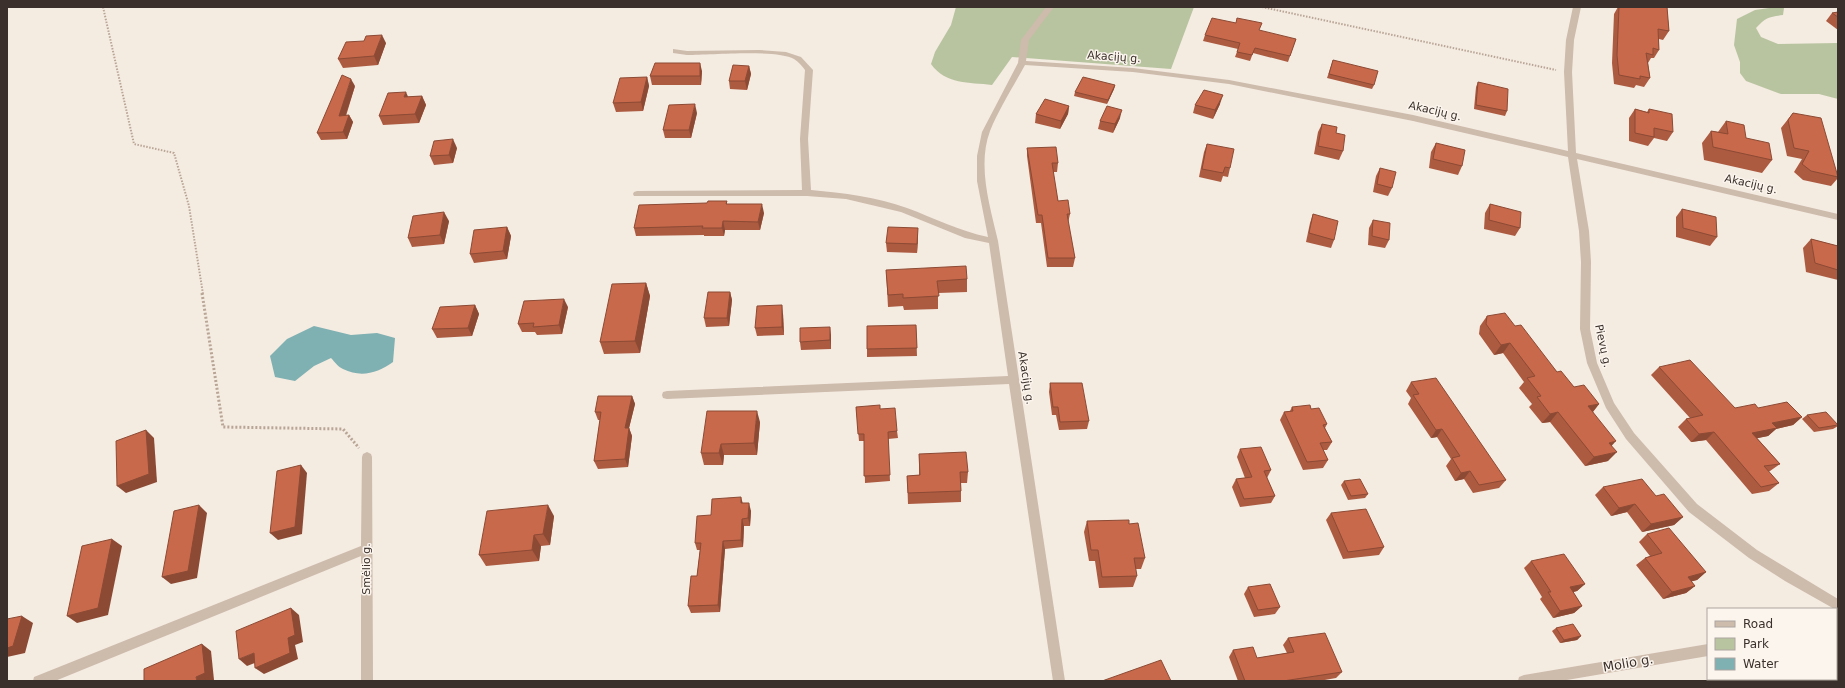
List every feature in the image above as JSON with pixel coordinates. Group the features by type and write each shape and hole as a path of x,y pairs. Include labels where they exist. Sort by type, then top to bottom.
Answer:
{"street":[{"name":"Akacijų g.","path":"1050,7 1026,40 1022,63 986,132 981,156 981,180 993,241 1059,681"},
{"name":"Pievų g.","path":"1577,7 1570,40 1568,72 1572,155 1585,246 1585,329 1592,364 1610,405 1630,436 1693,508 1753,554 1789,577 1838,605"},
{"path":"676,51 687,53 774,52 796,57 804,63 809,70 804,139 807,193"},
{"name":"Akacijų g.","path":"1022,63 1133,70 1237,83 1413,118 1838,217"},
{"path":"637,194 807,193 846,196 903,210 968,236 993,241"},
{"path":"667,395 1014,380"},
{"name":"Smėlio g.","path":"367,457 367,681"},
{"path":"39,681 366,549"},
{"name":"Molio g.","path":"1524,681 1707,650"}],"path":[{"path":"103,7 134,144 174,153 189,206 223,427 344,429 367,457"},
{"path":"1262,7 1568,72"}],"green space":[{"path":"956,7 1194,7 1171,69 1012,57 992,85 967,83 951,79 937,71 931,64 935,52 951,25"},
{"path":"1776,7 1784,8 1783,15 1768,18 1759,24 1756,28 1761,37 1778,44 1838,43 1838,99 1819,94 1781,94 1746,81 1740,73 1740,62 1734,45 1737,19 1755,10"}],"water":[{"path":"314,326 351,335 377,333 395,338 393,362 381,369 363,374 350,372 341,368 331,358 314,366 295,381 275,377 270,356 287,339"}],"building":[{"path":"1619,7 1667,7 1669,31 1658,29 1659,50 1653,48 1653,55 1646,53 1650,78 1640,76 1640,79 1619,75 1617,55"},
{"path":"1838,12 1838,17 1832,13"},
{"path":"1212,18 1236,23 1237,18 1262,23 1259,30 1296,39 1290,56 1255,48 1252,55 1237,52 1240,43 1205,35"},
{"path":"382,35 374,56 338,59 346,42 364,41 366,36"},
{"path":"1333,60 1378,71 1374,85 1329,74"},
{"path":"655,63 700,63 700,76 650,76"},
{"path":"733,65 749,66 745,81 729,81"},
{"path":"342,75 351,79 339,116 349,115 343,132 317,133"},
{"path":"647,77 641,102 613,103 620,78"},
{"path":"1083,77 1115,85 1108,100 1075,92"},
{"path":"1478,82 1508,89 1507,111 1476,105"},
{"path":"1204,90 1223,95 1215,110 1195,105"},
{"path":"406,92 404,97 422,96 415,114 379,116 388,93"},
{"path":"1045,99 1069,106 1061,121 1036,114"},
{"path":"695,104 689,130 663,130 669,105"},
{"path":"1107,106 1122,110 1115,124 1100,121"},
{"path":"1635,109 1649,113 1649,109 1672,114 1673,132 1654,128 1654,137 1635,133"},
{"path":"1793,113 1821,118 1838,177 1811,171 1802,164 1809,151 1794,148 1788,120"},
{"path":"1726,121 1744,125 1746,138 1769,143 1772,160 1713,147 1711,131 1728,134"},
{"path":"1322,124 1337,127 1336,133 1345,135 1343,151 1318,146"},
{"path":"453,139 449,155 430,156 434,141"},
{"path":"1436,143 1465,150 1462,166 1433,159"},
{"path":"1207,144 1234,149 1230,168 1225,167 1223,173 1202,169"},
{"path":"1056,147 1058,163 1052,163 1058,201 1068,200 1070,214 1067,214 1075,258 1048,258 1042,215 1038,215 1027,148"},
{"path":"1380,168 1396,172 1392,188 1377,184"},
{"path":"708,201 727,201 726,204 762,204 758,222 723,221 722,228 702,228 703,226 634,228 639,205 707,203"},
{"path":"1490,204 1521,212 1520,228 1489,220"},
{"path":"1682,209 1716,217 1717,237 1683,228"},
{"path":"444,212 440,235 408,238 413,216"},
{"path":"1313,214 1338,221 1334,240 1309,233"},
{"path":"1373,220 1390,223 1389,240 1372,236"},
{"path":"507,227 503,251 470,254 474,230"},
{"path":"888,227 918,228 917,244 886,243"},
{"path":"1811,239 1838,246 1838,270 1815,263"},
{"path":"966,266 967,279 937,281 939,296 903,298 903,294 888,295 886,270"},
{"path":"646,283 635,341 600,342 612,284"},
{"path":"708,292 730,292 727,318 704,318"},
{"path":"564,299 559,325 533,327 534,323 518,324 524,301"},
{"path":"475,305 468,328 432,329 440,307"},
{"path":"782,305 782,327 755,328 757,306"},
{"path":"1505,313 1515,326 1521,325 1557,372 1561,371 1574,387 1584,385 1599,404 1588,406 1616,441 1609,443 1617,452 1594,457 1558,412 1550,414 1537,397 1541,396 1527,378 1535,376 1510,343 1501,345 1486,324 1487,316"},
{"path":"916,325 917,348 867,349 867,326"},
{"path":"830,327 830,340 800,342 800,328"},
{"path":"1690,360 1735,408 1755,404 1758,408 1787,402 1802,417 1772,423 1777,428 1752,433 1780,464 1764,466 1779,483 1761,487 1714,432 1699,434 1686,419 1703,415 1659,367"},
{"path":"1436,378 1506,480 1479,485 1470,471 1461,473 1452,458 1460,456 1442,429 1436,430 1413,395 1419,394 1411,382"},
{"path":"1050,383 1082,383 1089,421 1060,422 1058,407 1053,407"},
{"path":"598,396 632,396 625,428 629,428 625,459 594,461 601,412 595,412"},
{"path":"880,405 880,409 895,408 897,431 888,432 890,475 864,476 864,434 858,434 856,407"},
{"path":"1310,405 1311,409 1319,408 1327,424 1323,425 1332,442 1320,443 1328,460 1307,462 1284,412 1293,411 1292,407"},
{"path":"707,411 757,411 754,443 721,444 719,453 701,453"},
{"path":"1826,412 1838,425 1819,428 1807,415"},
{"path":"146,430 149,474 117,486 116,441"},
{"path":"1261,447 1271,470 1264,471 1275,496 1244,499 1236,479 1252,477 1240,449"},
{"path":"966,452 968,472 960,472 961,491 908,493 907,476 920,475 919,454"},
{"path":"301,465 295,527 270,533 277,471"},
{"path":"1360,479 1368,494 1351,496 1344,481"},
{"path":"1642,479 1656,496 1664,494 1683,517 1651,524 1635,504 1619,508 1603,487"},
{"path":"741,497 741,503 749,503 748,518 742,519 741,540 723,541 718,605 688,606 691,576 697,576 701,543 695,543 697,516 711,515 712,499"},
{"path":"199,505 188,571 162,577 174,511"},
{"path":"548,505 543,534 534,535 532,550 479,555 487,511"},
{"path":"1366,509 1384,547 1348,552 1331,513"},
{"path":"1129,520 1129,524 1138,523 1145,558 1134,558 1137,576 1102,577 1098,550 1091,550 1087,521"},
{"path":"1669,528 1706,572 1688,577 1695,586 1672,592 1645,558 1662,553 1647,534"},
{"path":"112,539 98,608 67,616 82,546"},
{"path":"1564,554 1585,584 1570,587 1582,606 1560,611 1548,592 1551,592 1531,561"},
{"path":"1270,584 1280,607 1258,610 1248,587"},
{"path":"291,608 295,635 288,638 290,653 255,668 254,653 239,659 236,631"},
{"path":"22,616 13,646 7,648 7,619"},
{"path":"1573,624 1581,636 1564,640 1556,628"},
{"path":"1325,633 1342,672 1283,681 1245,681 1233,650 1253,647 1257,658 1294,652 1288,638"},
{"path":"202,644 205,673 196,677 197,681 144,681 144,669"},
{"path":"1161,660 1171,681 1102,681"}]}
